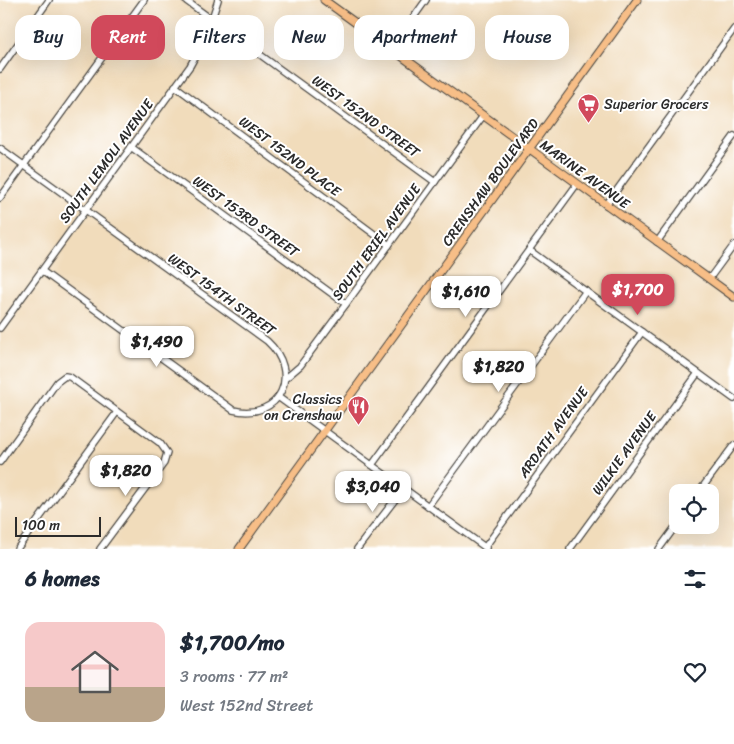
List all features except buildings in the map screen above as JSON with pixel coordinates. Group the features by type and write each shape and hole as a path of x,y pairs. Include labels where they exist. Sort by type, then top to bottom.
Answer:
{"main road":[{"name":"MARINE AVENUE","path":"324,0 354,22"},
{"name":"CRENSHAW BOULEVARD","path":"239,549 637,0"},
{"name":"MARINE AVENUE","path":"406,60 734,297"}],"street":[{"path":"0,69 49,0"},
{"path":"0,198 144,0"},
{"name":"WEST 152ND STREET","path":"185,0 206,15"},
{"name":"SOUTH LEMOLI AVENUE","path":"213,15 218,0"},
{"path":"415,15 426,0"},
{"path":"606,205 734,29"},
{"name":"WEST 152ND STREET","path":"264,57 435,182"},
{"name":"SOUTH LEMOLI AVENUE","path":"0,328 193,60"},
{"name":"WEST 152ND PLACE","path":"175,86 389,245"},
{"name":"SOUTH ERIEL AVENUE","path":"286,378 300,366 483,116"},
{"path":"657,242 734,136"},
{"name":"WEST 153RD STREET","path":"131,147 346,304"},
{"name":"WEST 154TH STREET","path":"0,148 267,341 281,358 286,378"},
{"path":"372,465 577,184"},
{"path":"709,279 734,245"},
{"path":"529,250 734,399"},
{"path":"42,271 233,410 255,411 266,407 278,397 286,378"},
{"path":"428,506 586,292"},
{"name":"ARDATH AVENUE","path":"486,548 642,332"},
{"name":"WILKIE AVENUE","path":"570,549 698,373"},
{"path":"0,462 57,382 66,376 160,443 167,453 164,463 100,549"},
{"path":"278,397 486,548"},
{"path":"18,549 117,412"},
{"path":"705,484 734,444"},
{"path":"357,549 404,488"},
{"path":"658,549 670,534"}],"place":[{"name":"Superior Grocers","path":"588,123"},
{"name":"Classics on Crenshaw","path":"358,426"}]}
